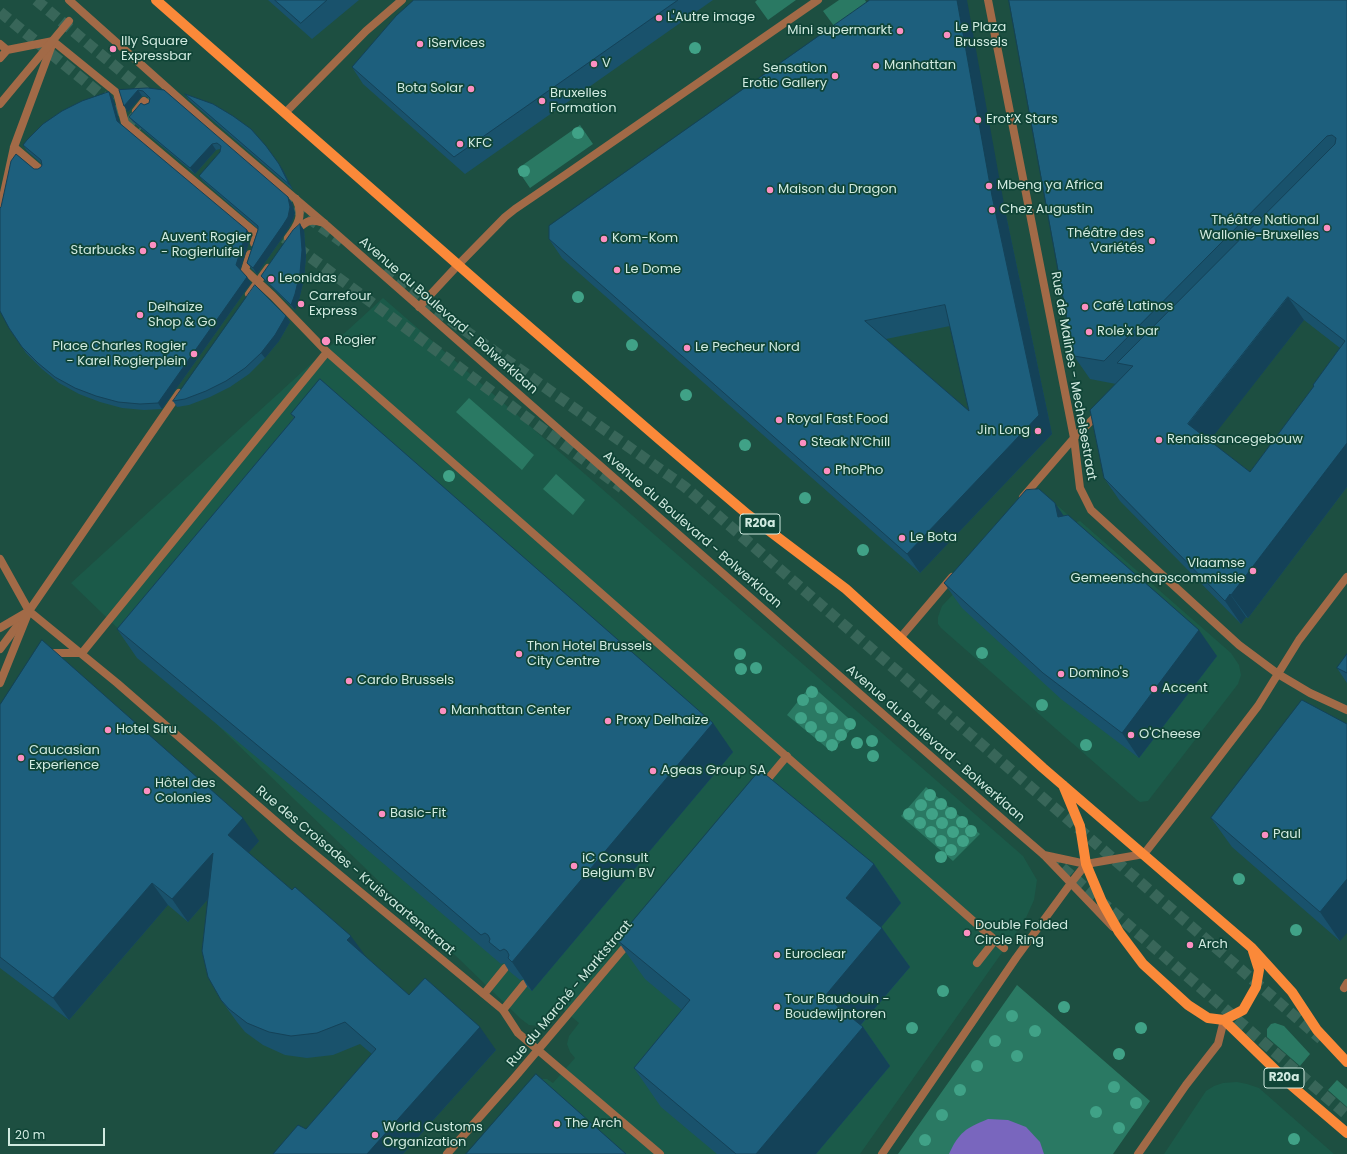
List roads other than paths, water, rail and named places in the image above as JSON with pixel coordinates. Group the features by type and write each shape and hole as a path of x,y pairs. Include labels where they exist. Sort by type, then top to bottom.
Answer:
{"main road":[{"path":"156,0 458,265"},
{"name":"R20a","path":"458,265 747,514 846,589 1062,783 1252,948 1292,992 1316,1030 1347,1062"},
{"path":"1062,783 1080,826 1086,864 1102,902 1118,932 1144,964 1188,1005 1208,1018 1224,1020 1243,1010 1256,988 1259,970 1252,948"},
{"name":"R20a","path":"1224,1020 1292,1086 1347,1133"}],"street":[{"path":"69,0 211,127 324,223"},
{"path":"285,113 366,31 402,0"},
{"path":"419,307 501,221 515,209 818,0"},
{"name":"Rue de Malines - Mechelsestraat","path":"988,0 1074,438 1080,488 1091,510 1239,646 1278,674 1310,693 1347,710"},
{"path":"0,104 69,22"},
{"path":"0,58 7,50 53,41"},
{"path":"53,41 117,93 125,123 197,179 257,234 245,270 327,352 1004,948"},
{"path":"0,212 14,147 53,41"},
{"path":"0,44 7,50"},
{"path":"125,123 144,101 149,105"},
{"path":"14,147 41,170"},
{"path":"283,246 292,234 300,217 300,207 296,199"},
{"path":"292,234 306,222 314,220 324,223"},
{"name":"Avenue du Boulevard - Bolwerklaan","path":"324,223 1044,855 1118,932"},
{"path":"244,301 271,264"},
{"path":"46,666 54,653 82,653 327,352"},
{"path":"0,649 29,611 184,386"},
{"path":"1015,506 1074,438 1107,404"},
{"path":"0,559 29,611"},
{"path":"901,638 957,571"},
{"path":"882,1154 1016,958 1086,864 1144,854 1258,706 1300,640 1347,577"},
{"path":"0,628 29,611"},
{"path":"0,683 29,611"},
{"name":"Rue des Croisades - Kruisvaartenstraat","path":"29,611 82,653 294,837 503,1010 518,1033 660,1154"},
{"path":"757,792 787,756"},
{"name":"Avenue du Boulevard - Bolwerklaan","path":"1044,855 1086,864"},
{"name":"Rue du Marché - Marktstraat","path":"447,1154 538,1051 634,936"},
{"path":"977,963 995,940"},
{"path":"484,994 505,968"},
{"path":"503,1010 524,984"},
{"path":"1138,1154 1218,1044 1224,1020"}],"tunnel":[{"path":"36,0 153,98"},
{"path":"0,12 142,128"},
{"path":"281,198 342,242"},
{"path":"271,228 622,488"},
{"path":"383,272 685,487 1321,1039"},
{"path":"1050,857 1347,1115"}],"place":[{"name":"L'Autre image","path":"659,18"},
{"name":"Mini supermarkt","path":"900,31"},
{"name":"Le Plaza Brussels","path":"947,35"},
{"name":"iServices","path":"420,44"},
{"name":"Illy Square Expressbar","path":"113,49"},
{"name":"V","path":"594,64"},
{"name":"Manhattan","path":"876,66"},
{"name":"Sensation Erotic Gallery","path":"835,76"},
{"name":"Bota Solar","path":"471,89"},
{"name":"Bruxelles Formation","path":"542,101"},
{"name":"Erot’X Stars","path":"978,120"},
{"name":"KFC","path":"460,144"},
{"name":"Mbeng ya Africa","path":"989,186"},
{"name":"Maison du Dragon","path":"770,190"},
{"name":"Chez Augustin","path":"992,210"},
{"name":"Théâtre National Wallonie-Bruxelles","path":"1327,228"},
{"name":"Kom-Kom","path":"604,239"},
{"name":"Théâtre des Variétés","path":"1152,241"},
{"name":"Auvent Rogier - Rogierluifel","path":"153,245"},
{"name":"Starbucks","path":"143,251"},
{"name":"Le Dome","path":"617,270"},
{"name":"Leonidas","path":"271,279"},
{"name":"Carrefour Express","path":"301,304"},
{"name":"Café Latinos","path":"1085,307"},
{"name":"Delhaize Shop & Go","path":"140,315"},
{"name":"Role'x bar","path":"1089,332"},
{"name":"Rogier","path":"326,341"},
{"name":"Le Pecheur Nord","path":"687,348"},
{"name":"Place Charles Rogier - Karel Rogierplein","path":"194,354"},
{"name":"Royal Fast Food","path":"779,420"},
{"name":"Jin Long","path":"1038,431"},
{"name":"Renaissancegebouw","path":"1159,440"},
{"name":"Steak N’Chill","path":"803,443"},
{"name":"PhoPho","path":"827,471"},
{"name":"Le Bota","path":"902,538"},
{"name":"Vlaamse Gemeenschapscommissie","path":"1253,571"},
{"name":"Thon Hotel Brussels City Centre","path":"519,654"},
{"name":"Domino's","path":"1061,674"},
{"name":"Cardo Brussels","path":"349,681"},
{"name":"Accent","path":"1154,689"},
{"name":"Manhattan Center","path":"443,711"},
{"name":"Proxy Delhaize","path":"608,721"},
{"name":"Hotel Siru","path":"108,730"},
{"name":"O'Cheese","path":"1131,735"},
{"name":"Caucasian Experience","path":"21,758"},
{"name":"Ageas Group SA","path":"653,771"},
{"name":"Hôtel des Colonies","path":"147,791"},
{"name":"Basic-Fit","path":"382,814"},
{"name":"Paul","path":"1265,835"},
{"name":"iC Consult Belgium BV","path":"574,866"},
{"name":"Double Folded Circle Ring","path":"967,933"},
{"name":"Arch","path":"1190,945"},
{"name":"Euroclear","path":"777,955"},
{"name":"Tour Baudouin - Boudewijntoren","path":"777,1007"},
{"name":"The Arch","path":"557,1124"},
{"name":"World Customs Organization","path":"375,1135"}]}
